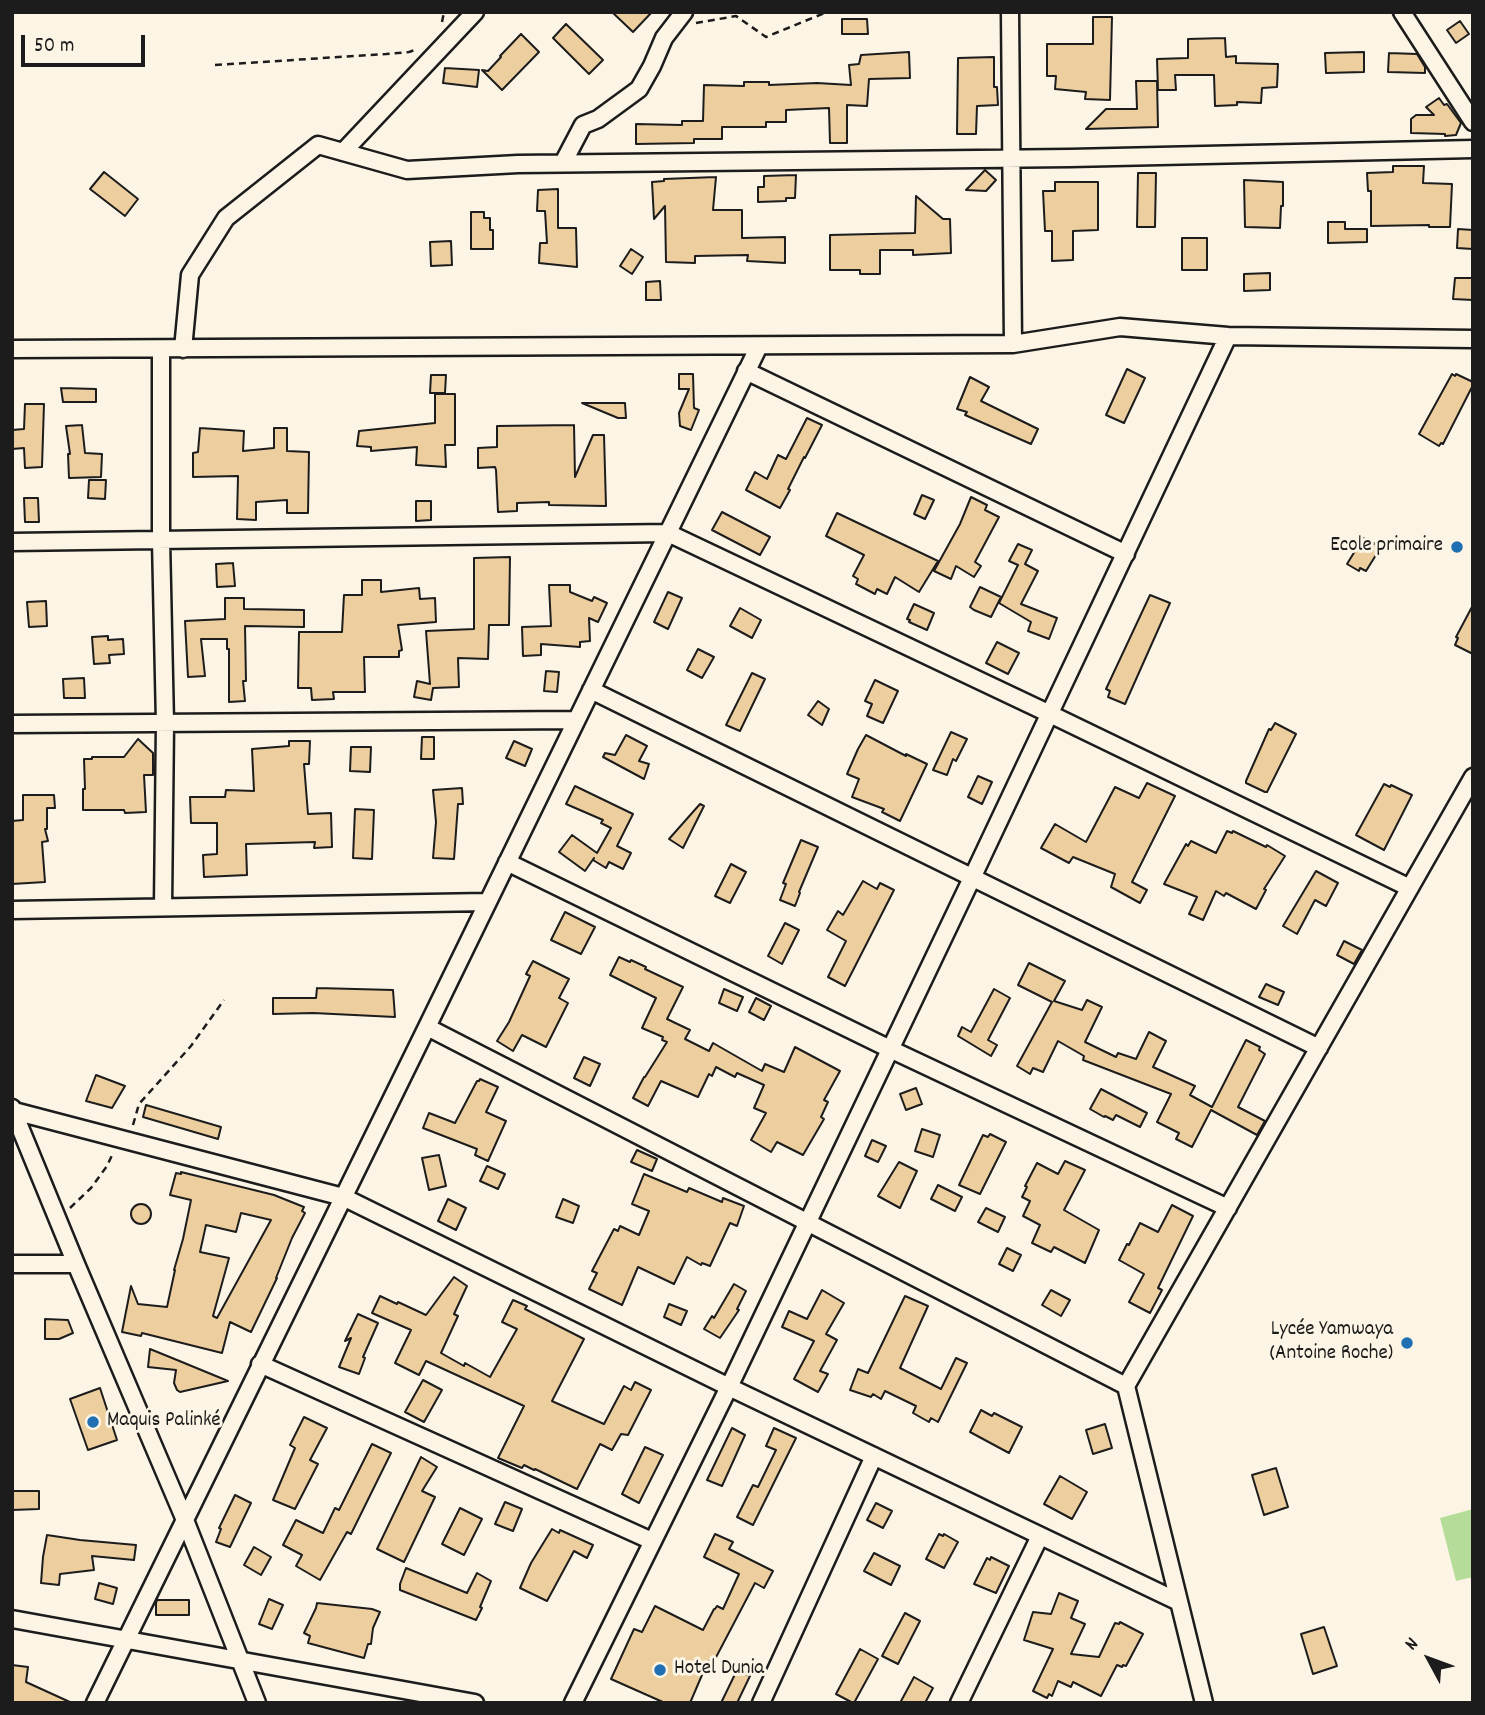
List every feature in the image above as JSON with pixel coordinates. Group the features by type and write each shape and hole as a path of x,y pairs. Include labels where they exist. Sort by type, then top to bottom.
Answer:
{"street":[{"path":"343,152 475,12"},
{"path":"563,163 583,125 598,119 639,89 664,38 684,12"},
{"path":"1010,12 1013,344"},
{"path":"1402,12 1473,122"},
{"path":"183,349 190,275 226,218 318,145 407,170 563,163 1473,149"},
{"path":"12,349 1013,344 1120,327 1228,336 1473,339"},
{"path":"573,1703 729,1387 1228,336"},
{"path":"95,1703 759,346"},
{"path":"161,349 165,723 163,907"},
{"path":"746,372 1126,554"},
{"path":"12,542 668,534 1410,888"},
{"path":"591,690 1319,1048"},
{"path":"12,724 576,720"},
{"path":"1204,1703 1126,1386 1473,777"},
{"path":"506,862 890,1049 1228,1208"},
{"path":"12,910 487,902"},
{"path":"427,1027 1126,1386"},
{"path":"13,1110 343,1197 729,1387 1179,1602"},
{"path":"13,1110 185,1520 257,1703"},
{"path":"12,1264 76,1264"},
{"path":"260,1364 652,1541"},
{"path":"761,1703 874,1457"},
{"path":"959,1703 1040,1536"},
{"path":"12,1619 475,1703"}],"path":[{"path":"672,27 736,16 766,37 827,12"},
{"path":"215,65 409,52 446,43"},
{"path":"58,1221 107,1166 120,1140 133,1124 139,1104 191,1046 224,1000"}],"green space":[{"path":"1473,1509 1473,1577 1456,1581 1440,1518"}],"building":[{"path":"612,12 652,12 633,32"},
{"path":"1093,17 1112,17 1110,100 1085,99 1086,92 1055,89 1056,76 1047,76 1047,44 1093,44"},
{"path":"842,19 867,19 868,34 842,34"},
{"path":"1460,21 1469,34 1456,43 1447,30"},
{"path":"566,24 603,60 589,74 553,38"},
{"path":"521,34 539,52 502,90 482,70 488,71"},
{"path":"1225,38 1226,57 1236,56 1236,63 1278,64 1277,87 1262,88 1261,103 1237,102 1237,105 1215,106 1214,75 1175,75 1176,90 1158,90 1157,59 1188,58 1188,39"},
{"path":"909,52 910,78 869,79 867,106 847,105 847,143 830,143 829,108 786,110 786,122 766,122 766,127 722,127 722,139 694,139 694,143 636,144 636,124 682,125 682,121 703,121 704,85 744,86 744,82 769,82 769,85 851,85 849,65 859,64 861,55"},
{"path":"1364,52 1364,72 1326,73 1325,53"},
{"path":"1389,53 1417,54 1425,67 1425,73 1388,72"},
{"path":"994,57 994,87 997,87 998,105 977,106 976,134 957,134 958,58"},
{"path":"445,68 479,70 477,87 443,83"},
{"path":"1136,81 1157,81 1158,127 1086,129 1106,109 1137,109"},
{"path":"1439,98 1461,123 1456,135 1411,133 1411,119 1416,115 1434,115 1426,107"},
{"path":"1393,166 1424,166 1423,183 1452,184 1450,227 1371,226 1371,191 1368,191 1367,173 1393,172"},
{"path":"985,170 996,180 986,191 966,190"},
{"path":"104,172 138,199 125,216 90,189"},
{"path":"1138,173 1156,173 1155,227 1137,227"},
{"path":"796,175 795,198 758,202 758,187 764,187 764,176"},
{"path":"716,177 713,210 742,210 742,238 785,237 785,263 747,261 748,255 695,256 695,263 666,262 665,206 654,219 652,182"},
{"path":"1244,180 1283,182 1280,228 1245,227"},
{"path":"1055,182 1098,182 1098,230 1073,231 1073,260 1052,261 1052,231 1045,231 1043,191 1055,191"},
{"path":"558,189 558,228 576,228 577,267 539,263 540,243 547,243 545,211 537,211 538,190"},
{"path":"916,196 943,219 950,219 951,253 913,255 913,250 880,250 880,274 860,274 860,270 830,270 830,235 915,233"},
{"path":"471,212 484,212 484,218 490,218 493,249 471,249"},
{"path":"1328,222 1345,222 1345,229 1367,229 1367,242 1328,243"},
{"path":"1458,229 1473,230 1473,249 1457,248"},
{"path":"1182,238 1207,238 1207,270 1182,270"},
{"path":"451,241 452,265 431,266 430,242"},
{"path":"631,249 643,257 632,274 620,266"},
{"path":"1270,273 1270,290 1244,291 1244,274"},
{"path":"1455,278 1473,278 1473,300 1453,299"},
{"path":"660,281 661,300 646,300 646,282"},
{"path":"1127,369 1145,378 1124,423 1106,415"},
{"path":"679,374 693,374 694,408 699,410 691,430 680,426 679,413 689,389 679,389"},
{"path":"1452,374 1473,382 1473,385 1443,444 1439,446 1419,434"},
{"path":"431,375 446,375 445,393 430,393"},
{"path":"970,377 989,387 981,401 1038,429 1031,444 957,409"},
{"path":"61,388 96,389 96,402 63,402"},
{"path":"435,394 455,394 455,445 445,445 446,467 416,465 417,447 371,451 371,447 357,446 359,431 435,423"},
{"path":"582,403 625,403 626,418 618,418"},
{"path":"25,404 44,404 42,467 25,468 24,448 12,449 12,430 24,429"},
{"path":"807,418 822,425 780,508 746,490 755,472 767,479 778,455 786,459"},
{"path":"82,425 85,453 102,454 101,477 69,478 70,454 66,426"},
{"path":"574,425 575,477 593,435 604,435 606,506 517,503 517,511 498,512 495,467 478,468 478,448 497,447 497,426"},
{"path":"200,428 244,431 243,451 274,448 274,428 287,428 287,451 309,452 308,513 287,513 287,500 256,502 256,520 237,519 238,476 193,477 193,453 198,452"},
{"path":"89,480 106,480 105,499 88,498"},
{"path":"922,495 934,500 925,519 914,514"},
{"path":"971,497 987,505 985,510 999,517 975,562 981,566 974,577 956,566 951,579 934,571 960,524"},
{"path":"24,498 38,498 39,522 25,522"},
{"path":"416,501 431,501 431,520 416,521"},
{"path":"722,512 770,537 760,555 712,530"},
{"path":"837,513 938,561 919,592 895,577 887,594 877,589 875,594 856,584 858,579 853,576 864,555 826,536"},
{"path":"1363,538 1381,547 1366,571 1360,568 1359,571 1347,564"},
{"path":"1018,544 1032,550 1025,564 1038,571 1021,604 1057,618 1049,639 1028,631 1031,622 999,603 1018,565 1009,561"},
{"path":"510,557 509,625 489,625 488,659 458,658 459,687 433,688 431,700 414,697 417,681 430,684 426,631 474,629 474,558"},
{"path":"233,563 235,586 217,587 216,564"},
{"path":"362,580 381,580 381,592 419,588 420,599 435,598 436,622 398,625 402,650 399,651 399,657 364,657 365,692 333,692 334,699 312,700 311,688 298,688 299,632 342,632 344,595 362,595"},
{"path":"549,585 570,585 570,592 592,601 594,597 607,603 598,622 589,618 590,641 580,642 580,647 541,644 541,655 523,656 522,627 551,626"},
{"path":"980,587 1001,597 991,617 970,607"},
{"path":"668,592 682,598 668,629 654,622"},
{"path":"1150,595 1170,603 1125,704 1108,697 1110,691 1106,689"},
{"path":"225,598 244,598 244,609 304,610 304,627 245,626 245,701 229,702 227,639 201,639 205,676 188,677 185,621 225,619"},
{"path":"46,601 47,626 29,627 27,602"},
{"path":"914,604 934,613 927,630 907,619"},
{"path":"1473,605 1473,654 1455,645 1458,638 1456,637"},
{"path":"740,608 761,620 752,638 730,626"},
{"path":"108,636 108,640 123,639 124,654 109,655 110,663 94,664 92,637"},
{"path":"997,642 1019,653 1008,674 986,663"},
{"path":"698,649 714,657 702,678 687,670"},
{"path":"546,671 559,672 557,692 544,691"},
{"path":"752,673 765,679 740,731 726,725"},
{"path":"84,678 85,698 64,698 63,679"},
{"path":"875,680 898,691 883,723 867,716 872,704 865,701"},
{"path":"818,701 829,709 822,725 808,715"},
{"path":"1275,723 1296,734 1265,792 1246,781 1269,729 1271,730"},
{"path":"951,732 967,739 956,761 953,759 947,775 933,770"},
{"path":"626,735 647,746 639,761 649,764 644,779 603,757 605,753 615,755"},
{"path":"866,735 927,764 900,821 882,812 884,809 852,797 859,779 847,774"},
{"path":"422,737 434,737 434,759 421,759"},
{"path":"138,739 153,753 153,775 144,775 146,812 83,810 84,759 124,757"},
{"path":"289,741 310,741 309,764 304,764 308,814 331,813 332,847 314,848 315,842 246,844 247,875 204,877 203,855 217,854 217,823 191,823 190,797 225,797 226,790 254,791 252,749 289,746"},
{"path":"514,741 532,749 525,766 506,758"},
{"path":"351,747 371,747 370,772 350,771"},
{"path":"978,776 992,782 982,804 968,797"},
{"path":"1147,783 1175,796 1132,882 1147,890 1140,903 1111,887 1115,874 1073,857 1069,863 1041,848 1055,824 1086,842 1115,787 1139,798"},
{"path":"1384,784 1412,795 1384,850 1356,835"},
{"path":"575,786 633,814 617,846 631,853 623,869 609,862 606,868 593,860 594,858 585,871 559,852 572,835 597,853 611,828 601,823 603,820 566,804"},
{"path":"462,788 463,804 458,804 454,859 433,858 436,822 433,790"},
{"path":"23,795 54,795 55,808 47,808 45,829 48,841 42,842 45,882 12,884 12,821 23,820"},
{"path":"700,804 704,806 683,848 669,839"},
{"path":"355,809 374,810 372,859 353,858"},
{"path":"1227,831 1233,831 1266,847 1267,845 1285,856 1264,889 1266,890 1256,909 1226,893 1224,896 1216,891 1203,920 1189,914 1197,897 1164,884 1186,844 1188,846 1191,841 1216,853"},
{"path":"801,840 818,847 795,906 780,900 786,884 783,883"},
{"path":"731,864 746,872 730,903 715,896"},
{"path":"1316,871 1338,883 1326,906 1315,900 1297,934 1283,926"},
{"path":"863,881 877,889 880,883 894,890 845,986 828,977 846,941 827,930 838,911 843,915"},
{"path":"565,912 595,927 581,954 551,940"},
{"path":"785,923 799,930 782,964 768,956"},
{"path":"1344,941 1362,950 1354,964 1337,955"},
{"path":"619,957 646,967 645,969 683,987 667,1019 690,1030 685,1039 709,1051 713,1043 762,1071 765,1064 784,1072 795,1047 840,1071 824,1100 828,1102 821,1117 824,1119 803,1155 777,1142 771,1152 751,1140 766,1113 754,1108 764,1085 737,1073 735,1077 716,1067 712,1076 709,1074 698,1097 661,1081 648,1106 633,1098 667,1042 662,1040 663,1037 642,1028 656,998 610,975"},
{"path":"533,961 569,979 559,998 568,1003 546,1047 522,1035 513,1051 497,1041 530,976 526,974"},
{"path":"1029,963 1065,981 1054,1001 1082,1010 1087,1000 1102,1007 1085,1042 1116,1057 1118,1053 1136,1059 1149,1032 1166,1041 1153,1067 1195,1086 1190,1095 1212,1107 1246,1040 1260,1047 1259,1050 1265,1054 1238,1107 1265,1121 1257,1135 1211,1110 1192,1147 1176,1139 1179,1133 1157,1122 1171,1094 1083,1060 1084,1056 1058,1041 1043,1072 1033,1068 1030,1074 1017,1066 1052,1002 1018,985"},
{"path":"1266,984 1284,992 1278,1005 1259,997"},
{"path":"317,988 393,990 395,1017 273,1014 273,998 316,998"},
{"path":"724,989 743,997 737,1011 719,1003"},
{"path":"994,989 1010,998 988,1040 997,1045 991,1056 958,1036 962,1027 971,1032"},
{"path":"756,998 771,1006 764,1020 749,1012"},
{"path":"584,1057 600,1064 590,1086 574,1078"},
{"path":"96,1075 125,1086 112,1108 86,1101"},
{"path":"480,1079 498,1087 486,1112 506,1121 488,1161 475,1155 477,1149 423,1128 429,1113 455,1123"},
{"path":"916,1088 922,1104 906,1110 900,1094"},
{"path":"1101,1089 1147,1113 1140,1127 1116,1115 1113,1120 1090,1109"},
{"path":"146,1105 221,1127 218,1139 143,1117"},
{"path":"922,1129 940,1135 933,1157 915,1151"},
{"path":"990,1134 1006,1142 980,1194 959,1185 983,1135 988,1137"},
{"path":"872,1140 886,1146 878,1162 865,1156"},
{"path":"637,1150 657,1159 652,1171 631,1162"},
{"path":"439,1155 446,1186 429,1190 422,1158"},
{"path":"1065,1161 1085,1170 1064,1210 1099,1230 1085,1263 1054,1247 1051,1252 1032,1243 1040,1225 1023,1216 1030,1201 1022,1197 1037,1163 1058,1174"},
{"path":"899,1162 917,1171 900,1208 878,1196"},
{"path":"487,1166 505,1174 498,1189 480,1181"},
{"path":"176,1173 274,1195 304,1207 302,1211 305,1213 251,1332 230,1322 222,1353 142,1333 141,1336 122,1332 131,1286 138,1304 167,1307 191,1200 170,1195","holes":["241,1213 271,1220 217,1318 213,1316 229,1258 200,1252 206,1225 236,1232"]},
{"path":"644,1174 687,1192 689,1188 722,1202 723,1198 744,1206 737,1226 730,1223 710,1266 701,1265 687,1257 674,1284 638,1267 622,1305 589,1289 597,1273 592,1271 614,1229 618,1231 620,1226 639,1235 649,1211 632,1204"},
{"path":"938,1185 962,1197 955,1211 931,1199"},
{"path":"448,1199 466,1208 456,1230 438,1221"},
{"path":"563,1199 579,1206 573,1223 556,1217"},
{"path":"141,1204 148,1207 151,1214 148,1221 141,1224 134,1221 131,1214 134,1207"},
{"path":"1172,1205 1193,1216 1158,1288 1162,1290 1150,1313 1129,1302 1144,1274 1119,1260 1140,1223 1158,1232"},
{"path":"986,1208 1005,1217 998,1232 978,1222"},
{"path":"1007,1248 1021,1255 1013,1271 999,1264"},
{"path":"454,1277 467,1286 454,1314 458,1316 441,1353 490,1377 517,1329 502,1322 513,1300 527,1306 525,1309 584,1339 552,1401 604,1424 624,1386 631,1390 635,1382 651,1390 628,1435 621,1434 612,1450 600,1444 577,1489 535,1469 524,1465 522,1468 498,1458 524,1406 426,1361 419,1375 395,1363 411,1330 372,1313 380,1296 426,1315"},
{"path":"734,1284 746,1291 737,1309 739,1310 720,1338 704,1329 712,1316 714,1318"},
{"path":"822,1290 844,1303 826,1334 837,1340 820,1371 828,1374 818,1392 794,1379 814,1341 782,1327 789,1311 807,1319"},
{"path":"1051,1290 1070,1300 1061,1316 1042,1305"},
{"path":"905,1296 928,1306 900,1368 941,1389 956,1358 967,1363 938,1422 931,1418 929,1422 913,1413 916,1406 885,1391 881,1399 873,1394 871,1397 850,1390 858,1369 868,1373"},
{"path":"669,1304 687,1311 681,1325 664,1317"},
{"path":"358,1314 378,1323 363,1357 365,1358 359,1374 339,1367 351,1338 345,1341"},
{"path":"45,1319 68,1320 73,1333 59,1339 45,1339"},
{"path":"150,1349 228,1381 180,1392 174,1383 176,1370 148,1367"},
{"path":"423,1380 442,1390 424,1422 405,1412"},
{"path":"100,1388 117,1440 88,1450 70,1399"},
{"path":"981,1410 992,1416 994,1413 1022,1427 1009,1453 970,1432"},
{"path":"304,1417 327,1428 310,1460 318,1464 295,1509 273,1500 295,1448 290,1445"},
{"path":"1105,1424 1112,1448 1093,1454 1086,1430"},
{"path":"732,1428 745,1435 722,1486 707,1480"},
{"path":"774,1428 796,1438 753,1525 737,1517 753,1485 758,1487 776,1450 766,1446"},
{"path":"372,1444 391,1453 351,1534 347,1532 320,1580 296,1566 302,1555 283,1545 296,1520 323,1533 335,1508 339,1510"},
{"path":"645,1447 663,1455 639,1503 622,1494"},
{"path":"421,1457 437,1467 422,1491 435,1497 404,1562 377,1549"},
{"path":"1276,1468 1288,1507 1264,1515 1252,1475"},
{"path":"1060,1476 1087,1492 1072,1519 1044,1504"},
{"path":"12,1491 39,1491 39,1509 12,1510"},
{"path":"235,1495 251,1503 230,1547 216,1542 221,1529 219,1528"},
{"path":"505,1502 522,1509 513,1531 495,1524"},
{"path":"876,1503 892,1511 883,1528 867,1520"},
{"path":"460,1508 482,1519 464,1555 442,1544"},
{"path":"552,1529 593,1545 587,1558 574,1551 547,1601 520,1588 531,1563"},
{"path":"715,1534 733,1542 729,1549 773,1571 764,1588 755,1583 713,1663 708,1661 690,1703 665,1703 611,1679 634,1629 642,1632 655,1606 703,1630 714,1609 717,1606 723,1609 739,1574 704,1557"},
{"path":"939,1534 958,1542 944,1568 926,1559"},
{"path":"47,1535 136,1545 134,1560 92,1556 94,1570 60,1574 59,1585 41,1583"},
{"path":"254,1547 271,1557 261,1575 244,1565"},
{"path":"874,1553 900,1566 891,1585 864,1571"},
{"path":"991,1557 1009,1566 996,1593 974,1584 987,1558 990,1560"},
{"path":"406,1568 467,1593 477,1573 491,1581 476,1620 400,1590"},
{"path":"99,1583 117,1588 113,1604 95,1599"},
{"path":"1059,1593 1078,1601 1071,1618 1085,1624 1071,1654 1099,1657 1115,1623 1120,1622 1143,1634 1126,1666 1117,1665 1101,1696 1073,1682 1071,1687 1058,1681 1052,1696 1049,1694 1047,1698 1033,1691 1053,1649 1024,1640 1033,1612 1051,1614"},
{"path":"269,1599 283,1605 272,1629 259,1624"},
{"path":"157,1600 189,1600 189,1615 156,1615"},
{"path":"317,1603 380,1612 364,1658 308,1643 310,1636 304,1633"},
{"path":"905,1613 920,1621 898,1664 882,1656"},
{"path":"1324,1627 1337,1666 1313,1674 1301,1634"},
{"path":"860,1649 878,1659 853,1703 836,1694"},
{"path":"12,1665 28,1667 26,1682 72,1703 12,1703"},
{"path":"737,1670 750,1676 737,1703 721,1703"},
{"path":"914,1677 933,1688 925,1703 900,1703"}],"place":[{"name":"Ecole primaire","path":"1457,547"},
{"name":"Lycée Yamwaya (Antoine Roche)","path":"1407,1343"},
{"name":"Maquis Palinké","path":"93,1422"},
{"name":"Hotel Dunia","path":"660,1670"}]}
